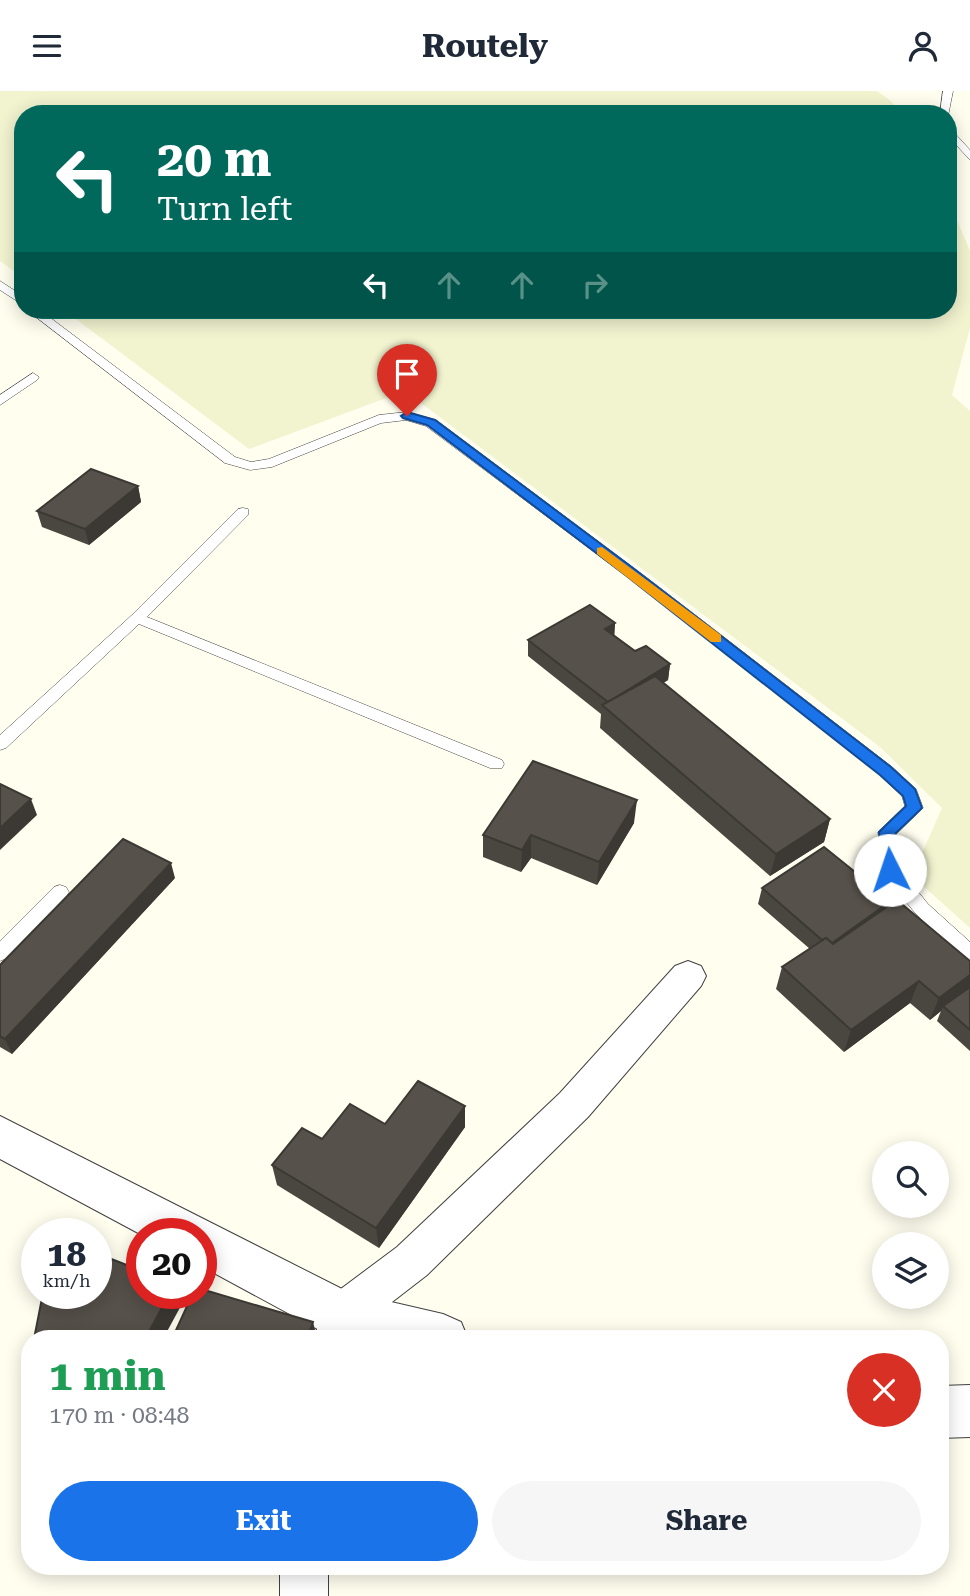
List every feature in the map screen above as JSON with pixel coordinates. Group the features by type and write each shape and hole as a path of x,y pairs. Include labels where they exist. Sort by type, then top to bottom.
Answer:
{"street":[{"path":"339,1327 564,1115 688,977"},
{"path":"0,1136 156,1218"},
{"path":"217,1251 339,1327 365,1330"},
{"path":"949,1412 970,1411"},
{"path":"304,1575 304,1596"}],"lane":[{"path":"957,140 970,157"},
{"path":"0,284 14,295"},
{"path":"45,319 230,460 250,465 272,463 379,419 407,416 431,423 661,596 886,771 910,793 914,808 887,832 890,870 922,909 970,953"},
{"path":"0,401 33,377"},
{"path":"0,744 137,618 243,512"},
{"path":"137,618 495,764"},
{"path":"0,953 60,892"}],"green space":[{"path":"0,91 877,91 894,105 14,105 14,271 0,261"},
{"path":"957,220 970,251 970,328 952,395 970,411 970,928 912,876 942,808 880,747 405,391 249,449 76,319 957,319"}],"building":[{"path":"91,469 138,486 85,529 37,511"},
{"path":"590,605 615,623 605,629 635,651 646,646 670,664 608,702 528,640"},
{"path":"655,676 830,819 776,854 602,705"},
{"path":"533,761 637,800 599,862 531,835 522,850 483,835"},
{"path":"0,784 31,799 0,828"},
{"path":"123,839 171,863 5,1039 0,1036 0,965"},
{"path":"824,847 891,901 832,943 826,938 822,940 762,888"},
{"path":"897,900 970,961 970,975 939,998 919,981 851,1030 782,967 826,938 833,944"},
{"path":"970,987 970,1030 943,1006"},
{"path":"418,1081 465,1106 376,1228 272,1165 302,1128 322,1139 350,1104 385,1124"},
{"path":"112,1259 126,1265 126,1309 161,1309 150,1330 36,1330 40,1309 112,1309"},
{"path":"217,1294 313,1322 310,1330 176,1330 186,1309 217,1309"}],"slow traffic":[{"path":"602,551 716,638"}],"route":[{"path":"407,416 431,423 628,571 886,771 910,793 914,808 887,832 890,870"}]}
